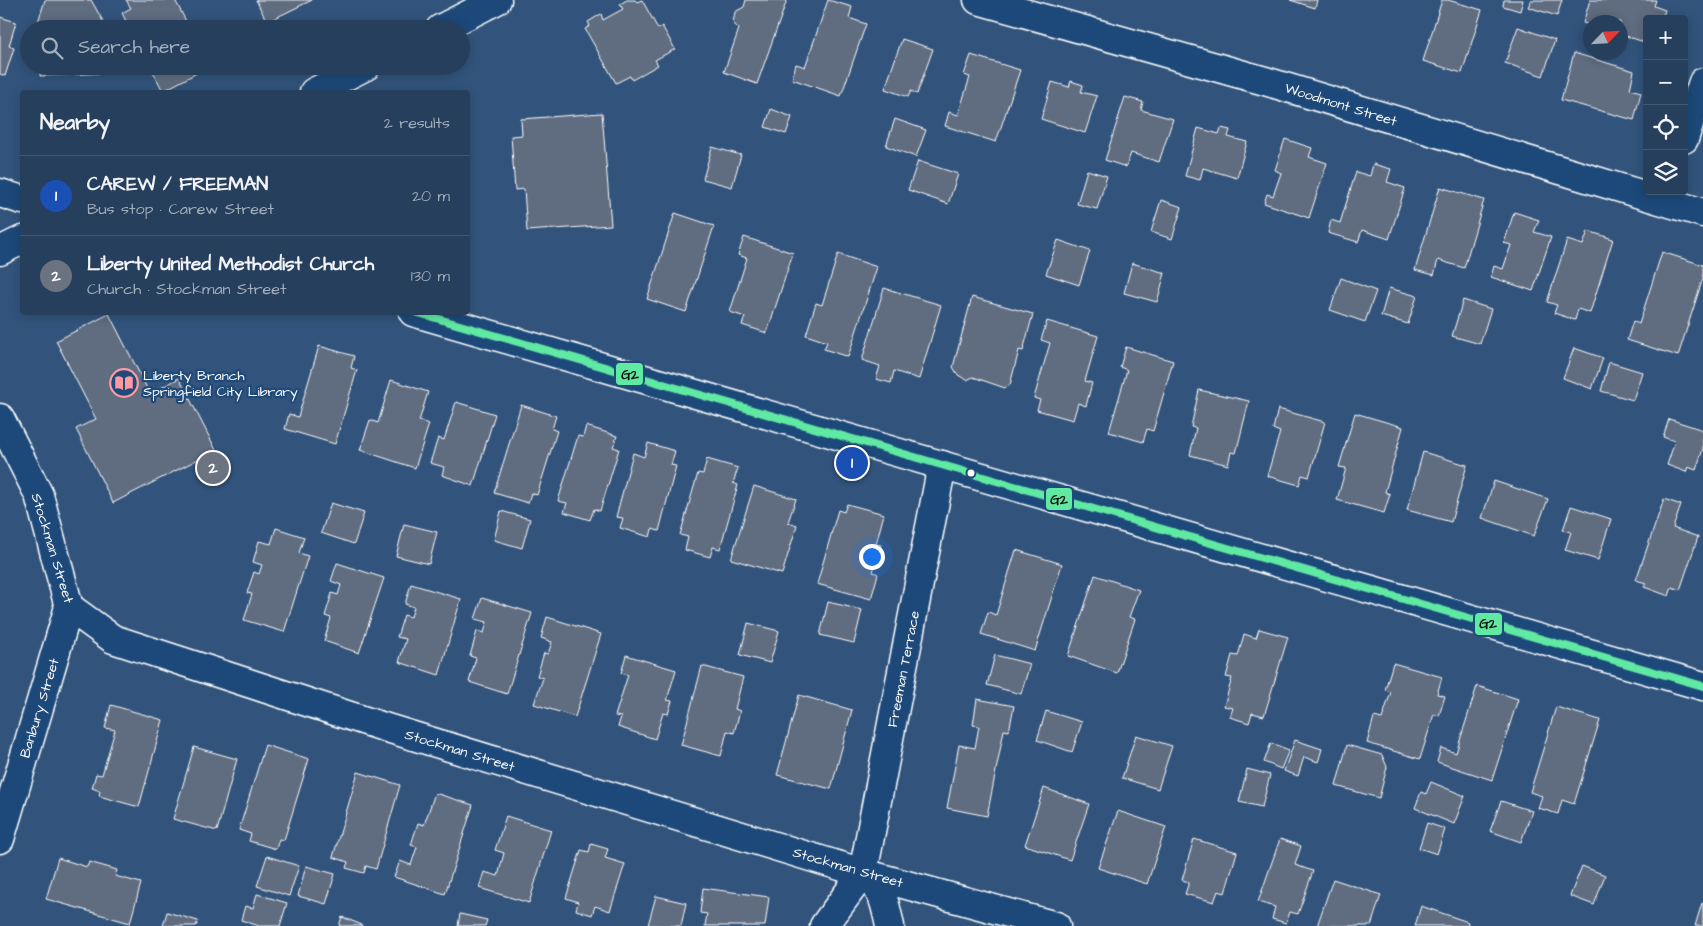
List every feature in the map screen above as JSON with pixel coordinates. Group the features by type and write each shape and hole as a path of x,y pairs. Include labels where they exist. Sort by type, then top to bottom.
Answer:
{"street":[{"path":"458,20 497,0"},
{"name":"Woodmont Street","path":"978,0 1666,196 1703,213"},
{"path":"318,90 348,75"},
{"path":"1688,127 1703,82"},
{"path":"0,193 20,199"},
{"path":"0,251 20,241"},
{"path":"424,315 1703,686"},
{"name":"Stockman Street","path":"0,418 39,495 69,607 113,639 388,728 863,872 1056,926"},
{"name":"Freeman Terrace","path":"824,926 863,872 942,464"},
{"name":"Banbury Street","path":"0,839 69,607"},
{"path":"863,872 877,885 884,897 890,926"}],"building":[{"path":"45,0 91,0 102,20 39,20"},
{"path":"126,0 175,0 185,20 126,20 122,13 131,8"},
{"path":"256,0 312,0 271,20 266,20"},
{"path":"627,0 635,0 637,2 642,0 658,29 662,26 675,49 655,60 658,65 632,80 630,76 616,83 585,29 590,26 588,22 601,14 603,20 623,9 620,4"},
{"path":"746,0 787,0 757,84 724,72 739,29 733,23 735,12 744,7"},
{"path":"828,0 852,7 849,18 866,24 841,96 792,79 796,64 805,67"},
{"path":"1290,0 1317,0 1315,8"},
{"path":"1442,0 1482,10 1462,73 1423,61"},
{"path":"1504,0 1523,0 1520,11 1503,6"},
{"path":"1531,0 1562,0 1557,16 1528,7"},
{"path":"1590,0 1656,0 1654,6 1665,10 1663,15 1643,15 1643,42 1628,37 1628,15 1585,15"},
{"path":"0,17 16,22 9,46 14,48 5,76 0,74"},
{"path":"1518,27 1555,40 1543,76 1505,63"},
{"path":"902,39 933,49 917,94 911,91 908,97 885,89"},
{"path":"1574,53 1583,56 1583,60 1597,60 1634,71 1630,89 1641,92 1634,120 1561,100"},
{"path":"971,55 1020,70 996,142 945,126 949,112 958,115 970,77 964,75"},
{"path":"155,75 193,75 165,90 162,90"},
{"path":"1071,81 1083,85 1081,92 1097,96 1085,133 1041,119 1052,82 1069,87"},
{"path":"1125,97 1143,102 1141,110 1173,119 1159,162 1131,153 1126,167 1105,160"},
{"path":"771,109 792,117 786,134 765,127"},
{"path":"602,113 611,225 527,231 524,189 515,190 511,136 522,135 521,119"},
{"path":"895,119 926,130 916,157 886,146"},
{"path":"1198,128 1219,134 1221,128 1230,130 1228,137 1247,142 1237,178 1203,168 1200,180 1185,176"},
{"path":"1285,139 1312,148 1309,157 1327,163 1309,218 1264,203 1267,194 1273,196 1281,173 1275,170"},
{"path":"712,147 741,155 732,187 703,179"},
{"path":"918,161 958,174 948,204 908,190"},
{"path":"1373,164 1391,169 1387,182 1405,188 1389,239 1362,230 1358,242 1328,233 1331,220 1340,223 1356,172 1370,176"},
{"path":"1087,170 1107,176 1097,209 1077,204"},
{"path":"1440,187 1484,200 1464,268 1438,260 1434,275 1415,270"},
{"path":"1161,200 1182,207 1172,239 1151,232"},
{"path":"1514,212 1539,220 1534,232 1551,237 1533,291 1491,277 1494,266 1503,269 1511,245 1504,243"},
{"path":"675,213 714,226 686,312 647,299"},
{"path":"1588,231 1613,239 1590,313 1578,309 1575,320 1554,313 1557,305 1547,302 1567,240 1583,245"},
{"path":"744,237 793,253 767,333 742,325 745,317 730,312 747,258 738,255"},
{"path":"1058,240 1090,251 1079,285 1046,274"},
{"path":"1662,252 1703,265 1703,278 1678,356 1627,340 1633,321 1639,324"},
{"path":"838,254 877,267 848,357 824,349 827,342 806,335 816,303 822,305"},
{"path":"1132,263 1165,273 1157,302 1124,293"},
{"path":"1341,278 1376,291 1365,322 1330,310"},
{"path":"884,288 941,305 919,379 894,371 891,383 876,379 880,366 862,360"},
{"path":"1389,288 1417,296 1408,324 1381,316"},
{"path":"972,297 1033,314 1023,351 1019,350 1010,385 1005,388 973,377 967,380 958,375 953,367"},
{"path":"1463,300 1491,309 1480,344 1452,336"},
{"path":"110,315 150,394 179,378 216,450 113,503 76,429 96,419 56,341"},
{"path":"1047,321 1098,336 1085,381 1092,383 1086,406 1078,403 1073,420 1037,410 1040,400 1034,398 1050,343 1041,340"},
{"path":"319,346 354,356 351,368 357,370 335,444 285,429 289,414 298,417"},
{"path":"1126,347 1173,361 1153,431 1147,429 1143,442 1109,432 1127,370 1120,367"},
{"path":"1574,348 1603,358 1592,389 1563,378"},
{"path":"1609,362 1642,372 1633,400 1601,391"},
{"path":"391,380 428,392 419,421 429,424 415,468 360,450 370,420 378,423"},
{"path":"1199,390 1249,401 1236,453 1231,452 1228,465 1190,455 1196,428 1191,427"},
{"path":"456,402 495,414 473,486 442,475 444,467 430,463 438,438 444,440"},
{"path":"521,405 556,416 552,429 557,431 537,495 531,493 528,503 494,493"},
{"path":"1278,409 1325,422 1309,477 1302,475 1299,485 1267,476 1280,432 1273,429"},
{"path":"1355,413 1403,427 1385,492 1390,494 1384,513 1337,500 1346,468 1339,467"},
{"path":"1669,419 1703,430 1703,449 1696,470 1688,467 1686,472 1667,465 1675,441 1663,437"},
{"path":"586,426 617,436 613,447 619,449 600,511 594,509 590,520 564,512 567,503 558,501 578,436 583,437"},
{"path":"648,443 675,451 671,465 676,466 659,531 652,529 650,537 620,528 623,518 616,517 633,453 644,457"},
{"path":"1423,452 1467,465 1451,522 1407,510"},
{"path":"707,459 738,468 733,483 738,485 720,549 713,547 710,557 685,550 688,537 680,535 698,473 703,474"},
{"path":"1494,481 1548,499 1534,536 1482,518"},
{"path":"754,486 796,499 788,522 797,525 782,574 731,559"},
{"path":"1664,499 1681,505 1673,528 1698,537 1680,590 1672,587 1669,596 1644,587 1646,583 1636,580"},
{"path":"331,503 364,513 354,544 321,533"},
{"path":"847,504 884,514 876,544 881,545 873,572 878,574 871,599 817,584 838,510 844,512"},
{"path":"1571,506 1611,519 1598,560 1565,550 1571,532 1563,530"},
{"path":"501,511 530,519 522,548 494,540"},
{"path":"404,524 437,532 429,564 396,556"},
{"path":"276,528 304,537 299,553 308,556 284,632 244,620 252,594 247,593 254,572 259,574 262,565 253,562 259,541 271,544"},
{"path":"1016,550 1062,564 1035,651 981,634 988,612 996,615"},
{"path":"337,563 384,578 359,653 324,641 331,618 325,616 332,593 338,595 341,585 331,581"},
{"path":"1095,575 1139,590 1129,617 1135,619 1117,673 1068,656"},
{"path":"411,584 461,599 439,675 399,662 406,639 397,637 404,615 411,617 414,607 405,604"},
{"path":"482,598 532,613 507,694 469,682 476,658 470,656 477,631 484,633 487,622 475,619"},
{"path":"828,602 862,610 854,643 820,635"},
{"path":"547,617 601,634 575,717 534,704 543,678 537,676 544,653 548,654 552,642 541,638"},
{"path":"748,623 779,631 770,663 740,655"},
{"path":"1259,629 1288,637 1264,716 1252,713 1249,723 1230,717 1233,708 1224,706 1232,678 1226,677 1232,655 1238,656 1244,634 1256,638"},
{"path":"626,655 676,670 667,700 672,701 668,714 663,713 655,739 618,727 621,717 615,716 628,675 621,673"},
{"path":"995,655 1030,664 1021,694 987,685"},
{"path":"1393,663 1442,677 1437,694 1445,696 1439,716 1434,714 1420,759 1367,743 1374,717 1382,719 1391,692 1385,690"},
{"path":"702,666 743,677 735,709 740,711 734,733 727,731 721,756 681,745"},
{"path":"1477,686 1518,699 1492,780 1437,762 1441,748 1456,753"},
{"path":"799,695 852,710 831,789 777,775"},
{"path":"977,699 1014,706 1009,731 1004,730 987,816 947,808 959,745 975,748 979,726 973,725"},
{"path":"111,705 163,720 139,807 99,796 100,791 92,788 96,774 102,775 115,730 105,728"},
{"path":"1556,707 1600,720 1574,804 1562,800 1558,814 1538,808 1542,796 1530,792"},
{"path":"1046,711 1082,722 1072,752 1037,740"},
{"path":"1136,735 1172,746 1158,789 1122,778"},
{"path":"1295,740 1322,749 1318,762 1304,757 1298,776 1284,771"},
{"path":"1271,743 1289,750 1281,769 1264,762"},
{"path":"265,745 309,759 284,840 279,839 276,849 249,841 251,834 239,830"},
{"path":"1347,745 1382,755 1387,767 1379,798 1336,786"},
{"path":"194,747 237,759 217,831 173,819"},
{"path":"1247,769 1270,775 1262,807 1239,802"},
{"path":"358,772 400,785 376,869 366,866 364,873 346,868 348,862 333,857"},
{"path":"1431,782 1465,796 1454,824 1415,808 1421,792 1426,794"},
{"path":"1044,788 1089,804 1070,860 1025,845"},
{"path":"435,793 473,805 445,894 394,877 400,861 411,865 417,847 411,845 418,823 424,825"},
{"path":"1501,801 1532,811 1521,842 1490,831"},
{"path":"1118,811 1166,827 1147,884 1098,868"},
{"path":"506,816 551,830 529,903 479,888 484,872 498,876 504,853 495,850"},
{"path":"1427,823 1445,829 1437,854 1419,848"},
{"path":"1194,839 1237,852 1225,893 1218,891 1214,902 1185,894 1189,882 1182,880"},
{"path":"1280,839 1301,846 1295,865 1313,871 1298,914 1290,912 1286,923 1272,919 1275,907 1258,902"},
{"path":"591,844 608,849 605,858 625,864 610,911 595,906 592,915 576,910 578,902 566,898 581,850 589,852"},
{"path":"267,856 299,866 289,896 257,886"},
{"path":"58,858 87,867 89,862 117,870 115,876 141,883 130,923 46,899"},
{"path":"306,866 335,874 326,904 298,896"},
{"path":"1582,866 1605,875 1594,905 1570,896"},
{"path":"1333,879 1381,895 1371,926 1317,926"},
{"path":"703,888 769,897 765,926 705,926 707,914 700,913"},
{"path":"257,894 287,903 280,926 259,926 241,920 245,906 253,908"},
{"path":"656,896 686,903 681,926 648,925"},
{"path":"1702,903 1703,926 1695,926"},
{"path":"1421,906 1468,922 1467,926 1415,926"},
{"path":"167,912 198,921 196,926 163,926"},
{"path":"460,914 487,920 485,926 458,926"},
{"path":"342,917 362,925 362,926 339,926"}],"transit line":[{"name":"G2","path":"425,315 1703,686"}],"place":[{"name":"Liberty Branch Springfield City Library","path":"124,383"},
{"name":"CAREW / FREEMAN","path":"852,463"},
{"name":"Liberty United Methodist Church","path":"213,468"}]}
